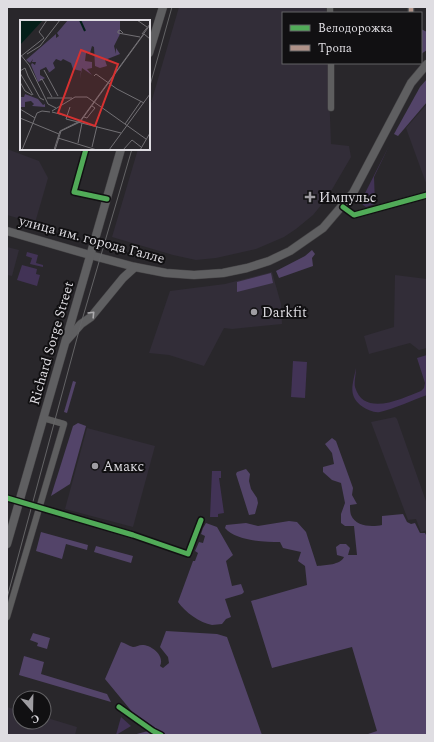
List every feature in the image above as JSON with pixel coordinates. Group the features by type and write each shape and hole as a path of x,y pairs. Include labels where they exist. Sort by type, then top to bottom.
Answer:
{"main road":[{"path":"150,50 163,7"},
{"name":"улица им. города Галле","path":"7,231 90,255 166,273 194,275 223,273 269,261 290,251 324,228 343,207 353,194 411,83 427,64"},
{"name":"Richard Sorge Street","path":"7,544 121,150"},
{"path":"65,342 81,324 91,317 123,278 135,266"}],"street":[{"path":"331,64 332,108"},
{"path":"86,150 74,192 107,199"},
{"path":"343,207 354,215 427,195"},
{"path":"7,617 64,424 43,418"},
{"path":"7,498 133,535 188,554 201,520"}],"shaded area":[{"path":"179,7 326,7 326,12 282,12 282,64 328,64 331,144 349,146 351,157 327,198 313,215 284,237 256,249 216,258 196,260 173,255 112,237 138,150 150,150 150,107"},
{"path":"422,30 427,32 427,50 422,53"},
{"path":"427,79 427,102 398,136 394,134 420,87"},
{"path":"427,104 427,183 426,183 406,128"},
{"path":"389,146 374,177 375,204 366,207 361,201"},
{"path":"7,149 39,161 48,178 35,223 7,215"},
{"path":"7,247 19,250 12,276 7,275"},
{"path":"312,250 315,254 312,258 313,266 279,278 276,271 305,256"},
{"path":"27,252 38,255 36,263 43,265 43,267 30,264 32,258 26,256"},
{"path":"22,265 37,269 36,274 40,275 37,286 17,280"},
{"path":"272,272 281,304 282,324 232,329 224,328 204,366 169,355 149,353 170,291 225,284"},
{"path":"271,273 273,283 237,292 237,282"},
{"path":"395,275 427,279 427,348 419,350 410,343 369,354 364,336 394,327"},
{"path":"427,355 427,395 380,412 371,411 363,407 355,399 352,389 356,368 355,387 360,396 367,402 375,404 395,401 421,391 424,388 425,383 417,358"},
{"path":"293,361 307,362 305,398 291,397"},
{"path":"73,381 76,382 67,413 64,412"},
{"path":"395,417 427,504 427,530 421,532 416,519 408,520 371,422"},
{"path":"78,423 86,426 70,484 51,496 73,426"},
{"path":"87,428 155,446 133,527 65,509"},
{"path":"332,438 336,441 353,488 352,495 357,504 350,505 353,519 360,524 378,526 382,525 382,516 403,514 407,522 411,524 415,523 420,533 425,533 427,537 427,735 365,735 377,731 352,647 272,668 251,601 307,585 305,566 298,561 301,552 283,548 280,542 258,541 236,536 225,528 226,525 246,523 258,526 289,521 297,522 306,532 317,566 332,564 342,560 344,557 337,555 336,547 340,544 346,544 350,548 348,555 357,555 354,526 345,526 341,523 341,514 345,503 341,483 332,480 323,472 323,467 334,464 332,453 325,444"},
{"path":"246,469 250,474 249,481 251,489 257,498 258,503 255,514 249,515 236,474 237,472"},
{"path":"212,471 221,471 221,478 219,478 224,513 218,514 218,517 210,517"},
{"path":"206,523 217,527 233,555 226,561 232,586 241,584 244,592 225,599 231,617 226,619 222,624 212,625 203,622 189,613 178,602 193,561 195,561 198,553 195,551 199,542 203,543 205,536 201,534"},
{"path":"41,532 88,545 87,550 66,544 62,559 36,551"},
{"path":"96,546 133,556 131,563 94,552"},
{"path":"166,631 217,634 227,637 262,735 133,735 148,731 105,679 121,642 133,647 146,645 150,647 157,652 161,658 160,666 163,668 169,663 168,657 160,647"},
{"path":"33,633 50,638 47,649 37,646 38,643 30,640"},
{"path":"24,656 44,662 41,674 107,694 111,702 19,675"},
{"path":"7,707 12,709 12,730 52,730 52,719 77,727 75,735 7,735"},
{"path":"121,717 131,726 116,735"}],"tram line":[{"path":"150,85 172,7"},
{"path":"7,598 80,327 132,150"}],"marked path":[{"path":"411,7 411,12"}],"cycle path":[{"path":"86,150 74,192 107,199"},
{"path":"343,207 354,215 427,195"},
{"path":"7,498 133,535 188,554 201,520"},
{"path":"119,707 161,735"}],"place":[{"name":"Импульс","path":"310,197"},
{"name":"Darkfit","path":"254,312"},
{"name":"Амакс","path":"95,466"}]}
